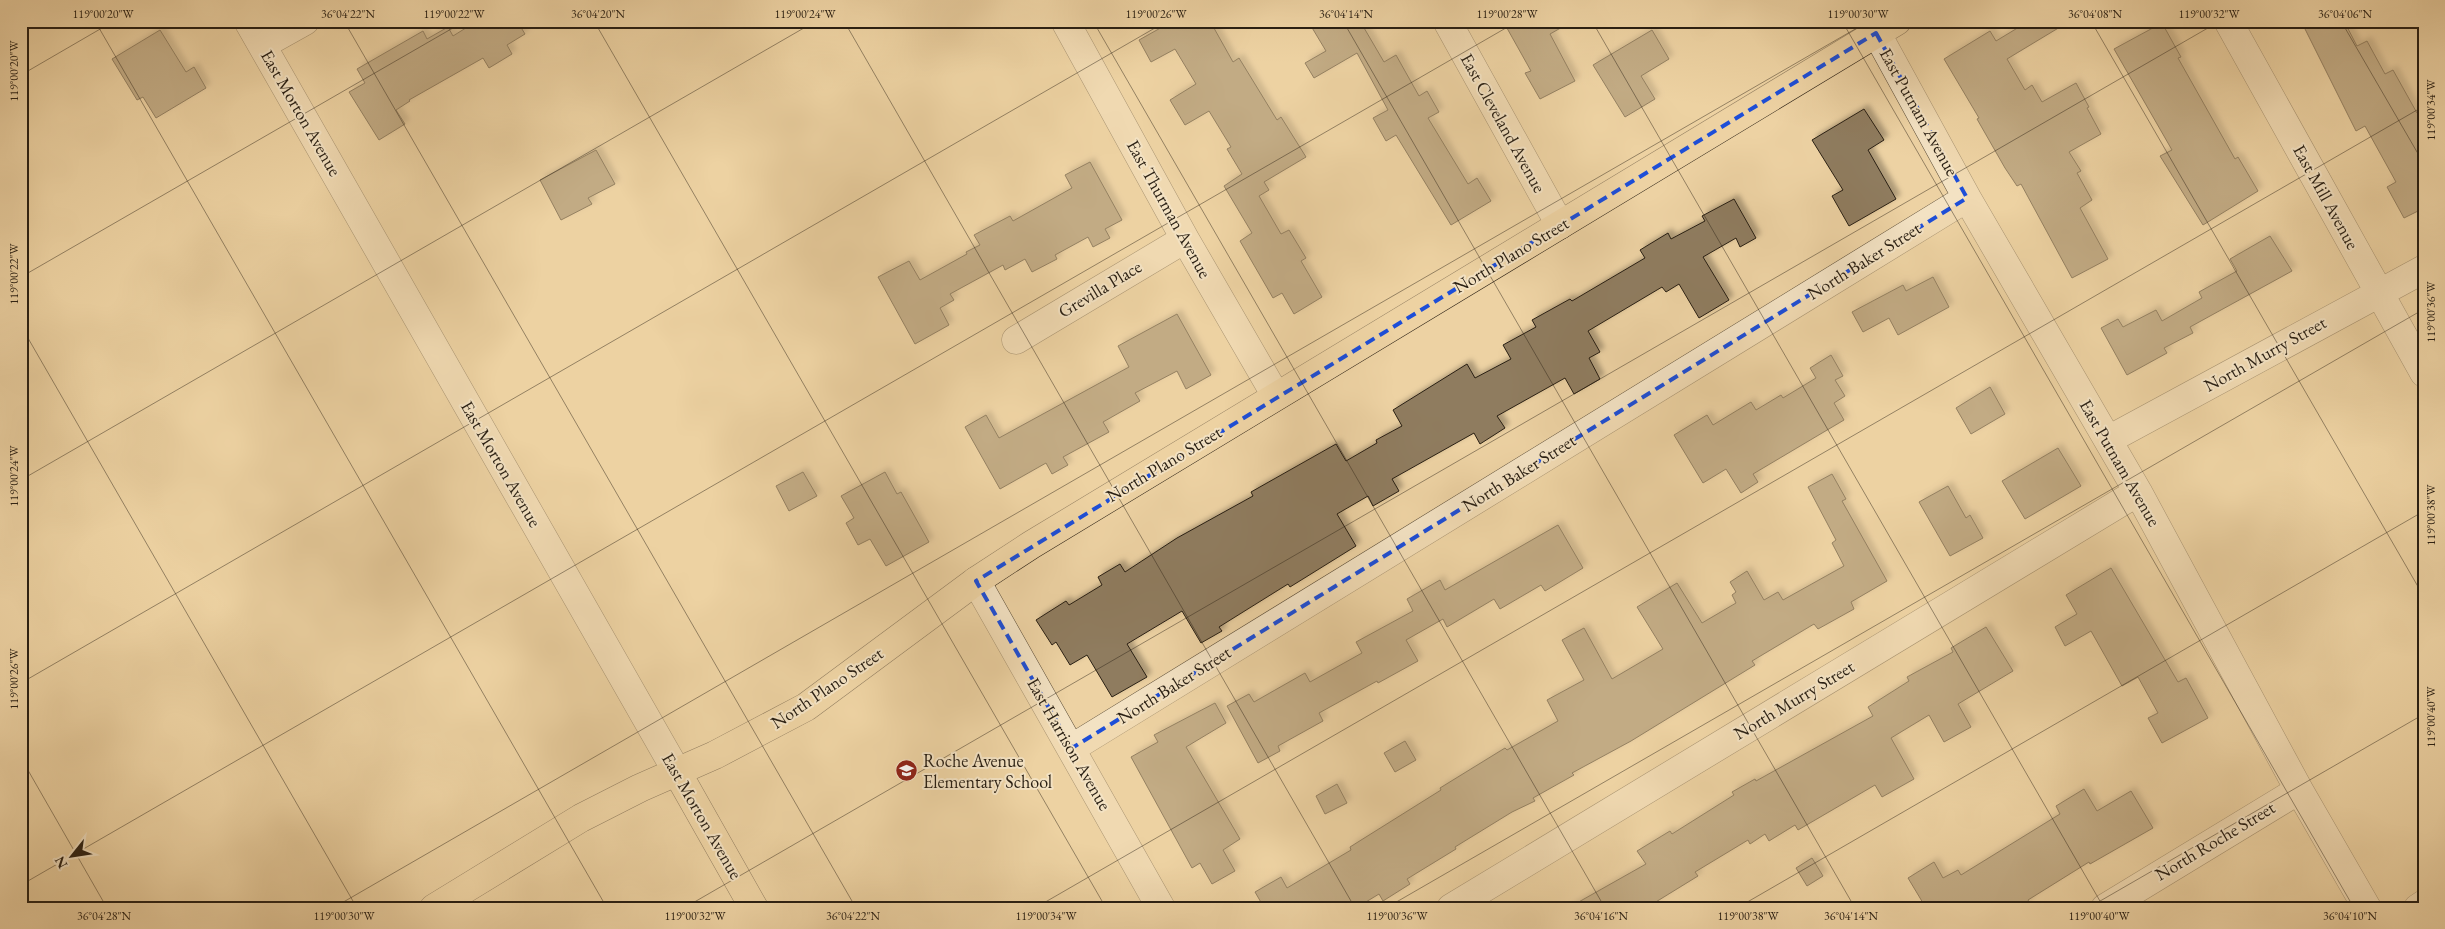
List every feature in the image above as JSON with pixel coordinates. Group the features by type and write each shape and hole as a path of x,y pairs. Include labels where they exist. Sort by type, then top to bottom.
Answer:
{"main road":[{"name":"North Plano Street","path":"434,908 581,818 752,736 806,707 976,581 1046,536 1560,225 1881,25"},
{"name":"East Morton Avenue","path":"677,772 754,908"}],"street":[{"name":"East Morton Avenue","path":"248,21 677,772"},
{"path":"262,45 305,21"},
{"name":"East Thurman Avenue","path":"1065,21 1185,239 1276,396"},
{"name":"East Cleveland Avenue","path":"1446,21 1560,225"},
{"name":"East Mill Avenue","path":"2228,21 2424,373"},
{"name":"East Putnam Avenue","path":"1881,25 1967,198 2138,492 2299,790 2367,908"},
{"name":"North Baker Street","path":"1072,748 1967,198"},
{"name":"Grevilla Place","path":"1016,340 1185,239"},
{"name":"North Murry Street","path":"2108,440 2424,269"},
{"name":"North Murry Street","path":"1451,908 2138,492"},
{"name":"East Harrison Avenue","path":"976,581 1161,908"},
{"name":"North Roche Street","path":"2105,908 2299,790"},
{"path":"2418,908 2424,904"}],"highlighted area":[{"path":"1876,33 1967,198 1072,748 976,581"}],"building":[{"path":"477,21 517,21 525,34 507,45 512,54 489,68 483,58 409,100 396,110 405,124 379,140 349,92 365,83 357,69 423,31 427,39 448,27 453,36"},
{"path":"1173,21 1210,21 1233,62 1239,58 1277,120 1281,117 1306,157 1264,182 1269,190 1259,196 1281,234 1289,230 1306,258 1301,261 1322,297 1294,314 1282,293 1273,298 1240,241 1252,233 1224,186 1242,174 1227,149 1231,147 1209,111 1185,125 1170,100 1196,84 1175,49 1151,62 1139,40"},
{"path":"1308,21 1360,21 1384,62 1396,55 1419,96 1427,91 1439,112 1428,118 1468,184 1477,178 1491,201 1451,225 1396,135 1386,141 1373,118 1388,110 1357,53 1314,78 1305,63 1326,51"},
{"path":"1503,21 1573,21 1550,34 1575,81 1540,99 1525,73 1531,71"},
{"path":"2029,21 2070,21 2007,59 2025,90 2032,85 2042,102 2076,83 2101,134 2069,152 2081,171 2077,173 2092,200 2080,208 2108,259 2072,278 2021,184 2017,186 2005,168 1977,119 1979,118 1944,59 1990,31 1996,41"},
{"path":"2301,21 2344,21 2357,46 2367,41 2385,74 2393,70 2417,113 2424,109 2424,208 2404,218 2387,187 2396,182 2365,126 2356,131"},
{"path":"2162,23 2181,57 2178,58 2235,159 2238,157 2258,191 2203,225 2160,156 2172,150 2114,49"},
{"path":"160,30 186,72 194,67 206,88 156,118 143,97 137,100 112,59"},
{"path":"1652,30 1669,59 1641,76 1655,99 1625,117 1593,65"},
{"path":"1864,109 1884,140 1868,150 1896,199 1849,226 1832,196 1843,190 1812,140"},
{"path":"596,150 615,184 588,198 592,204 561,220 540,180"},
{"path":"1090,162 1122,220 1105,229 1110,238 1093,247 1088,237 1055,255 1057,259 1032,272 1025,259 1005,270 1003,265 950,294 954,300 940,308 949,325 915,344 878,277 909,261 920,280 980,245 974,235 1010,216 1013,221 1072,188 1065,175"},
{"path":"1734,199 1756,238 1740,247 1736,238 1703,257 1729,300 1699,318 1679,284 1666,292 1662,287 1588,331 1600,352 1589,358 1600,379 1574,394 1565,378 1497,416 1505,428 1480,444 1474,433 1392,479 1399,491 1373,506 1368,496 1337,514 1356,546 1290,587 1288,584 1219,627 1222,631 1201,643 1182,611 1127,644 1147,677 1112,697 1087,655 1070,665 1056,642 1052,645 1036,620 1066,601 1069,605 1102,585 1098,577 1120,564 1125,572 1177,538 1253,496 1251,492 1336,444 1346,461 1377,443 1376,440 1402,426 1393,410 1467,364 1475,378 1511,359 1503,345 1536,327 1532,320 1570,299 1572,301 1645,258 1640,250 1668,233 1671,239 1705,221 1702,216"},
{"path":"2270,236 2292,271 2190,327 2193,333 2164,348 2167,353 2127,375 2101,328 2118,319 2123,327 2156,310 2162,321 2202,298 2199,292 2237,271 2230,259"},
{"path":"1933,277 1949,307 1898,335 1889,318 1863,332 1852,312 1903,285 1906,291"},
{"path":"1177,314 1211,375 1186,389 1177,371 1135,393 1140,401 1103,422 1109,432 1063,457 1068,465 1052,474 1046,463 1000,489 965,427 986,415 999,438 1129,367 1118,346"},
{"path":"1831,355 1843,376 1835,380 1845,396 1834,403 1844,420 1753,474 1758,482 1741,493 1726,469 1703,483 1674,435 1707,415 1713,425 1751,402 1756,410 1781,395 1783,398 1816,378 1810,368"},
{"path":"1990,387 2005,414 1971,434 1956,408"},
{"path":"2058,448 2081,486 2025,519 2002,481"},
{"path":"803,472 817,496 789,511 776,486"},
{"path":"885,472 897,494 901,492 929,542 886,566 870,539 858,545 846,523 854,518 841,496"},
{"path":"1832,474 1846,499 1842,501 1887,581 1851,602 1854,609 1818,629 1814,624 1752,661 1755,665 1631,741 1572,773 1574,775 1533,798 1535,801 1512,812 1455,847 1456,849 1407,879 1410,884 1383,901 1379,894 1356,908 1255,908 1262,904 1255,892 1281,877 1287,888 1351,850 1350,847 1441,790 1440,788 1505,748 1507,750 1558,721 1547,700 1584,680 1562,640 1584,628 1612,679 1663,649 1637,607 1677,583 1702,623 1736,603 1732,595 1736,592 1730,582 1747,571 1764,600 1778,592 1783,600 1844,566 1832,543 1836,540 1808,487"},
{"path":"1948,486 1966,518 1970,515 1983,538 1950,556 1919,502"},
{"path":"1558,525 1583,568 1545,591 1541,585 1500,609 1494,599 1447,627 1443,619 1406,640 1418,661 1319,713 1323,721 1278,746 1280,751 1258,763 1227,706 1249,694 1254,702 1305,673 1310,682 1362,653 1356,642 1413,611 1407,599 1440,580 1445,590"},
{"path":"2111,568 2178,682 2186,678 2208,718 2162,743 2148,718 2158,713 2138,677 2122,686 2091,631 2065,646 2055,627 2077,614 2066,595"},
{"path":"1986,627 2013,671 1958,704 1971,727 1944,742 1929,715 1891,738 1914,779 1882,797 1875,785 1798,830 1795,825 1769,841 1765,834 1750,844 1748,840 1695,872 1698,876 1646,908 1568,908 1646,864 1637,851 1670,831 1672,834 1734,795 1732,792 1755,779 1756,781 1873,716 1868,707 1909,681 1907,677 1953,652 1951,648"},
{"path":"1215,703 1226,723 1186,747 1240,839 1223,850 1235,871 1212,884 1200,863 1192,868 1131,757 1158,742 1154,735"},
{"path":"1405,741 1416,760 1395,772 1384,753"},
{"path":"1337,784 1347,803 1325,814 1316,796"},
{"path":"2084,789 2097,811 2131,791 2153,828 2090,864 2089,862 2028,900 2029,902 2019,908 1926,908 1908,878 1934,862 1943,878 1958,870 1961,875 2060,814 2056,806"},
{"path":"1812,858 1823,876 1807,886 1796,868"}],"place":[{"name":"Roche Avenue Elementary School","path":"907,771"}]}
